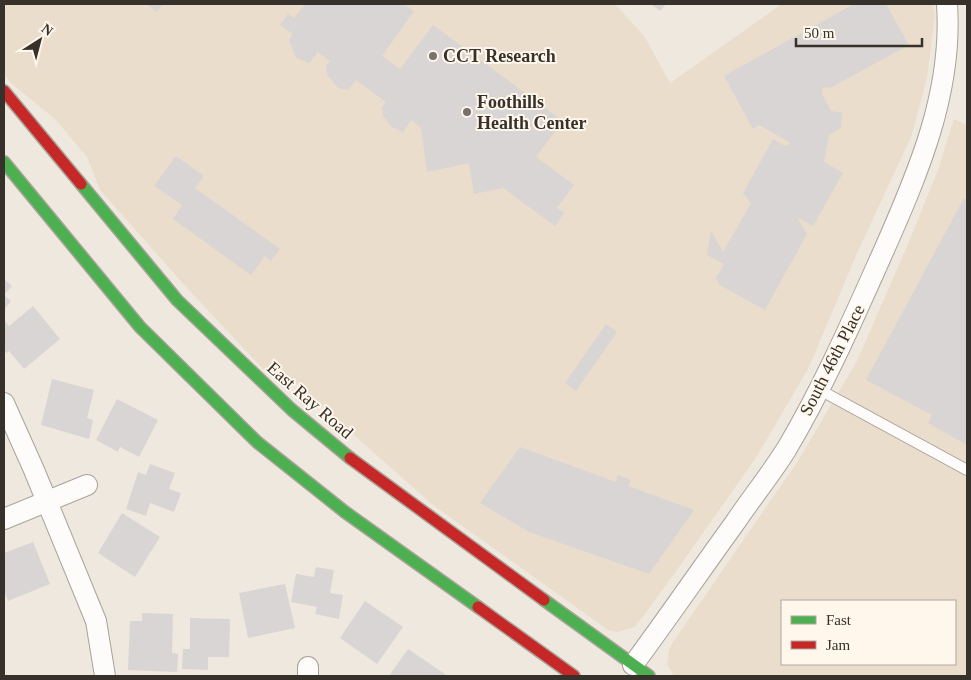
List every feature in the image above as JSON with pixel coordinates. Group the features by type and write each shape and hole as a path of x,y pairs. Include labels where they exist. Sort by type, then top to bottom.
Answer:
{"main road":[{"name":"East Ray Road","path":"4,91 176,300 233,356 327,440 374,477 636,673"},
{"path":"4,162 140,327 257,442 345,512 574,676"}],"street":[{"name":"South 46th Place","path":"636,673 786,450 840,348 921,164 932,130 944,78 948,38 947,4"},
{"path":"4,403 17,428 96,621 105,676"},
{"path":"4,519 87,485"}],"lane":[{"path":"818,389 967,470"}],"shaded area":[{"path":"4,4 615,4 644,36 670,83 782,4 933,4 935,15 927,78 911,137 858,251 809,367 757,456 677,570 635,627 617,632 608,630 433,505 294,382 265,371 187,288 100,190 87,157 56,120 10,82 4,73"},
{"path":"954,119 967,125 967,676 674,676 667,664 669,650 673,642 798,461 857,361 938,170"}],"building":[{"path":"146,4 163,4 157,12"},
{"name":"Foothills Health Center","path":"305,4 404,4 414,11 382,56 400,69 433,25 563,121 536,157 574,185 557,208 564,213 555,226 503,188 474,194 469,163 427,172 421,128 411,120 403,132 392,127 383,116 382,107 386,102 356,80 348,90 338,88 327,74 326,66 330,61 318,52 309,63 296,58 289,40 293,34 280,25 288,14 294,18"},
{"path":"651,4 666,4 660,11"},
{"path":"854,4 886,4 909,45 830,88 823,87 822,94 831,111 842,113 841,128 829,135 824,162 843,173 813,226 797,217 807,234 765,310 720,285 716,278 724,264 707,255 711,231 723,252 751,203 743,193 773,139 785,146 791,143 759,125 753,129 724,76"},
{"path":"176,156 204,176 195,188 280,249 271,261 265,256 251,275 173,219 182,205 154,186"},
{"path":"964,198 967,200 967,445 928,423 932,415 866,380"},
{"path":"4,279 12,286 4,295"},
{"path":"4,295 11,301 4,310"},
{"path":"33,306 60,339 24,369 9,351 7,353 4,350 4,322 9,326"},
{"path":"606,324 617,332 576,391 565,383"},
{"path":"52,379 94,390 87,418 93,420 89,439 41,425"},
{"path":"117,399 158,420 139,457 120,447 118,452 96,440"},
{"path":"520,447 616,482 618,475 631,480 628,486 694,510 649,574 529,532 480,503"},
{"path":"150,464 175,473 169,489 181,493 174,512 150,503 146,516 126,509 138,472 146,475"},
{"path":"122,513 160,537 135,577 98,553"},
{"path":"33,542 50,584 8,601 4,591 4,553"},
{"path":"316,567 334,570 330,593 343,595 339,619 315,614 317,607 291,602 296,574 314,577"},
{"path":"285,584 295,628 248,638 239,593"},
{"path":"365,601 403,627 377,664 340,638"},
{"path":"142,613 173,614 172,653 178,654 177,672 128,670 130,621 142,621"},
{"path":"190,618 230,619 229,657 208,657 208,670 182,669 183,649 190,649"},
{"path":"408,649 445,674 444,676 389,676"}],"traffic: fast":[{"path":"4,162 140,327 257,442 345,512 478,607"},
{"path":"81,184 177,300 292,410 350,458"},
{"path":"544,600 649,676"}],"traffic: jam":[{"path":"4,91 81,184"},
{"path":"350,458 544,600"},
{"path":"478,607 574,676"}],"place":[{"name":"CCT Research","path":"433,56"},
{"name":"Foothills Health Center","path":"467,112"}]}
